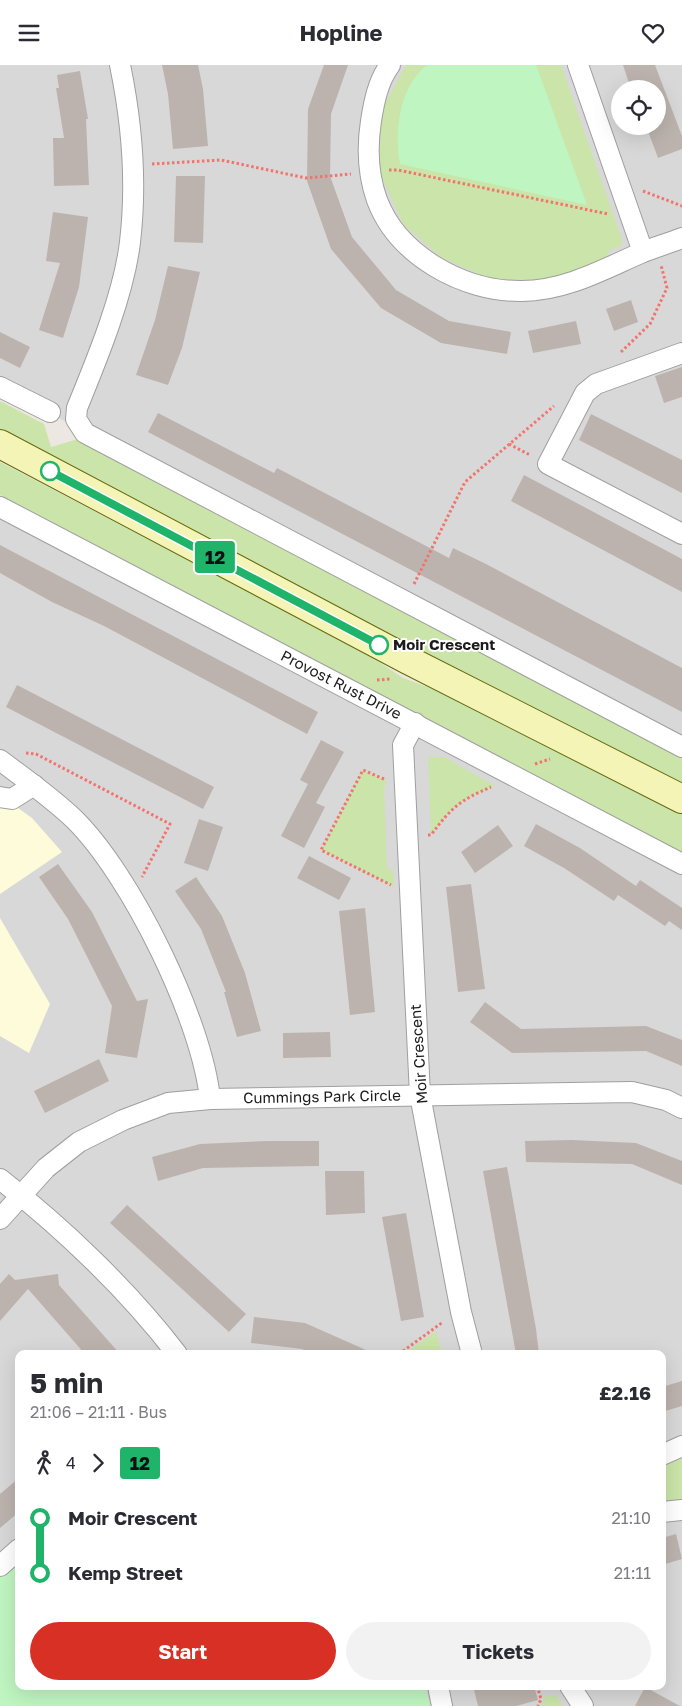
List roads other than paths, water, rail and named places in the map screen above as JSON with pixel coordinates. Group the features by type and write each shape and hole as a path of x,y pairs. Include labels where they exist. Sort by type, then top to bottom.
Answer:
{"street":[{"path":"120,65 127,100 134,165 130,243 107,330 77,408 76,419 85,433 682,747"},
{"path":"390,65 375,98 369,134 370,172 373,188 385,216 395,229 416,251 440,271 466,283 493,290 523,291 552,288 612,268 649,250 682,238"},
{"path":"578,65 619,181 649,250"},
{"path":"682,353 596,384 585,393 548,464 682,534"},
{"path":"0,387 50,412"},
{"path":"0,444 408,660 682,799"},
{"name":"Provost Rust Drive","path":"0,507 682,864"},
{"name":"Moir Crescent","path":"415,723 403,745 420,1095 461,1311 471,1350"},
{"path":"9,756 34,785 75,820 132,897 171,975 192,1029 208,1080 210,1099"},
{"path":"0,797 12,799 34,785"},
{"name":"Cummings Park Circle","path":"0,1219 46,1168 80,1142 123,1120 168,1103 210,1099 632,1092 666,1100 682,1109"},
{"path":"0,1179 21,1195 125,1294 174,1350"},
{"path":"666,1453 682,1446"},
{"path":"666,1512 682,1510"},
{"path":"0,1566 15,1553"},
{"path":"439,1690 442,1706"},
{"path":"573,1690 583,1706"}],"place":[{"name":"Moir Crescent","path":"379,645"}]}
